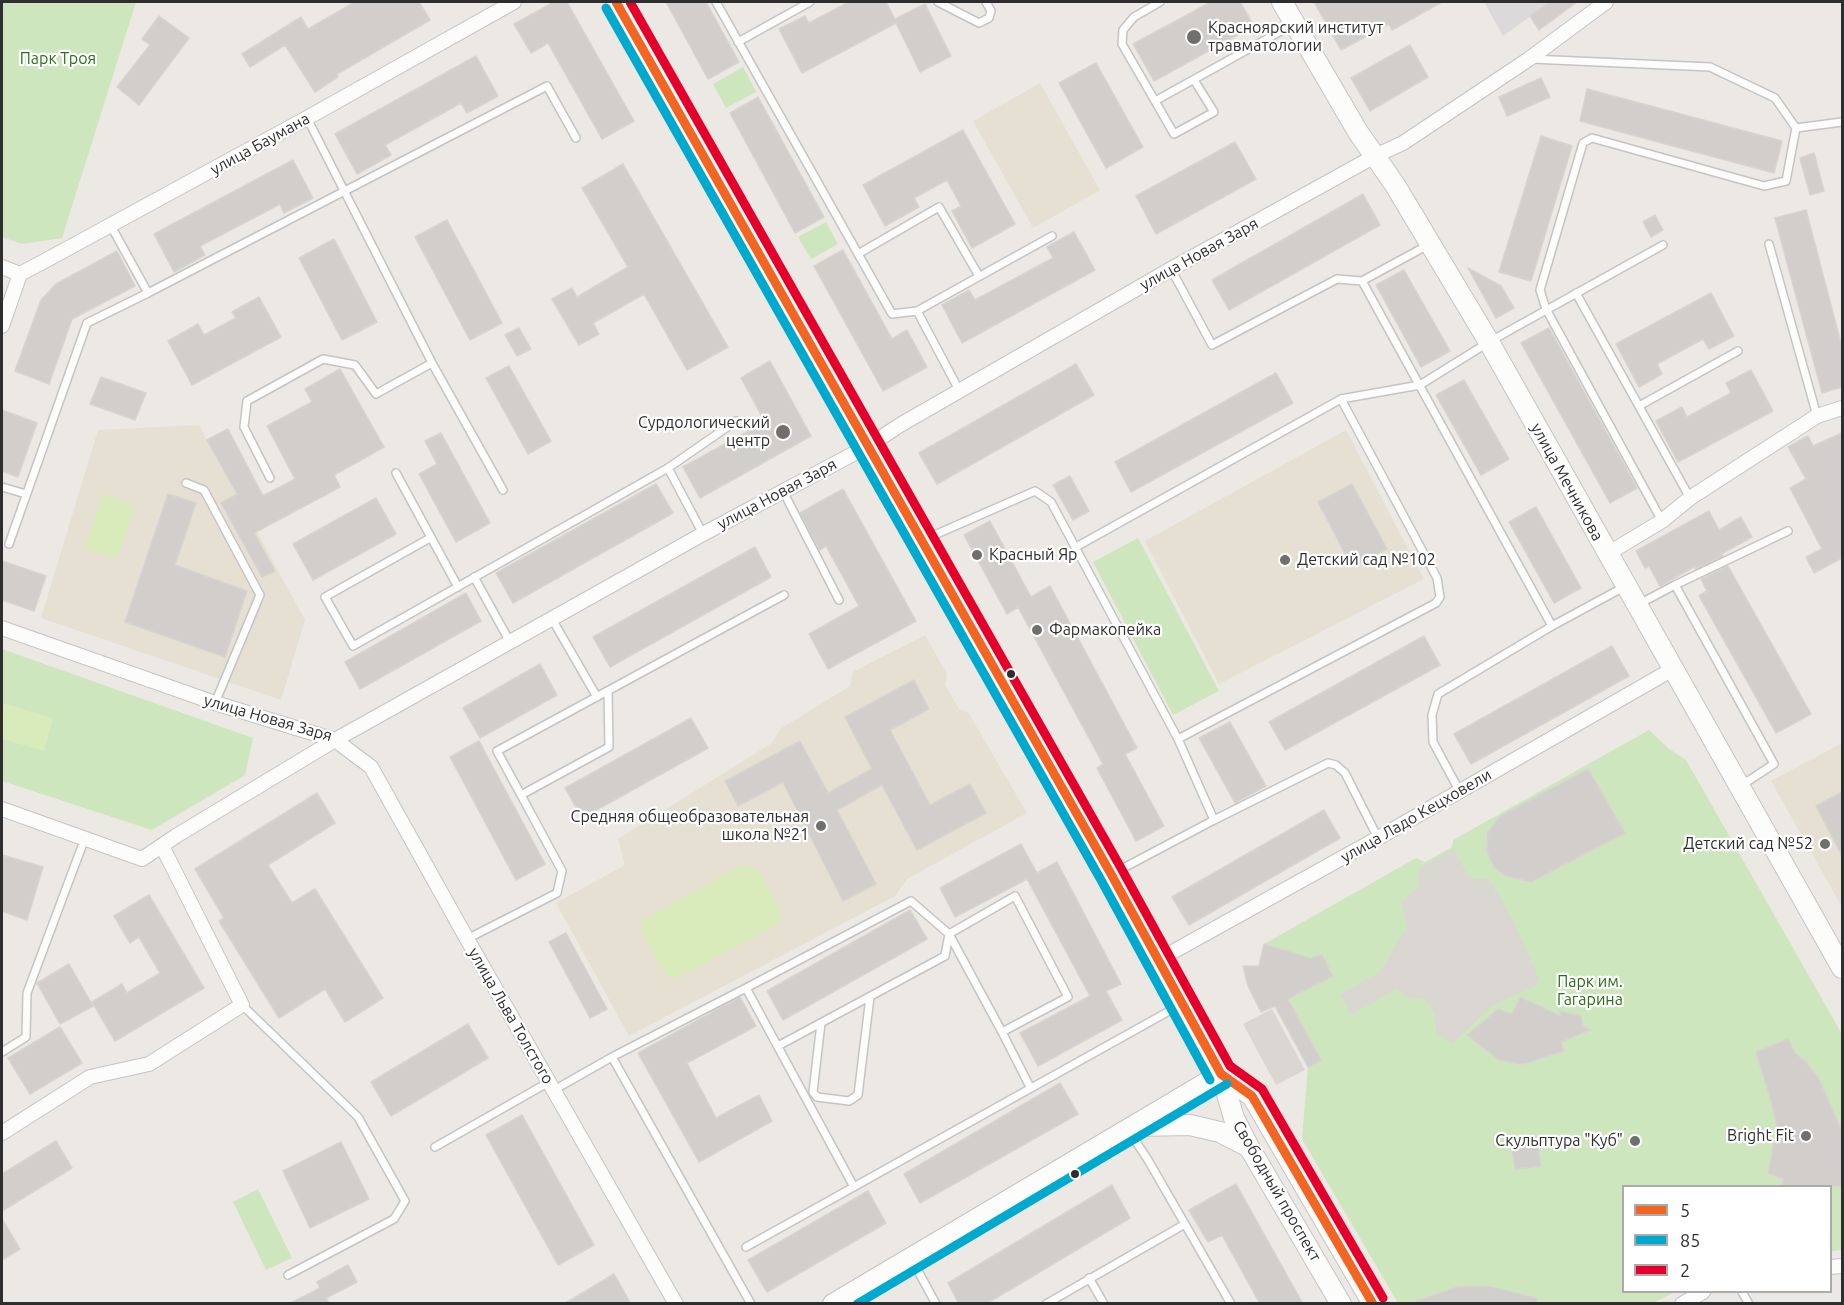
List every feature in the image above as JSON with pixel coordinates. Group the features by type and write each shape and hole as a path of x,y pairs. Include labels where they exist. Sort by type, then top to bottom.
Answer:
{"main road":[{"name":"Свободный проспект","path":"616,2 1111,874 1221,1074 1234,1118 1341,1304"},
{"name":"улица Мечникова","path":"1282,2 1489,342 1842,968"},
{"name":"Свободный проспект","path":"1221,1074 1252,1096 1373,1304"},
{"path":"833,1304 1221,1074"},
{"path":"1131,1128 1190,1125 1220,1132 1250,1147"}],"street":[{"name":"улица Баумана","path":"20,274 111,226 514,2"},
{"name":"улица Новая Заря","path":"2,628 215,704 335,740 703,534 868,446 959,390 1171,269 1374,156 1402,143 1529,59 1606,2"},
{"path":"2,267 20,274 2,326"},
{"path":"1607,554 1662,522 1690,498 1817,416 1842,408"},
{"name":"улица Ладо Кецховели","path":"1158,960 1460,792 1673,669"},
{"path":"2,808 142,859 335,740"},
{"name":"улица Льва Толстого","path":"335,740 371,767 676,1304"},
{"path":"2,1133 90,1077 149,1064 242,1005 162,846"},
{"path":"1682,1304 1701,1293"}],"lane":[{"path":"716,2 892,314 916,311 1052,236"},
{"path":"738,42 810,2"},
{"path":"938,2 979,23 989,18 991,11 986,2"},
{"path":"1160,2 1134,17 1123,30 1122,44 1174,134 1214,112 1194,80"},
{"path":"1155,101 1294,24"},
{"path":"1529,59 1710,68 1775,98 1796,128 1786,181 1764,186 1592,138 1583,143 1540,290 1546,309 1662,522"},
{"path":"9,544 87,323 547,86 576,138"},
{"path":"307,118 432,363 502,490"},
{"path":"1796,128 1842,122"},
{"path":"858,254 939,207 979,276"},
{"path":"111,226 148,293"},
{"path":"1171,269 1212,345 1337,279 1362,281 1430,243"},
{"path":"1769,244 1817,416"},
{"path":"1076,547 1341,399 1420,385 1546,309 1663,245"},
{"path":"1362,281 1552,626"},
{"path":"1576,293 1690,498"},
{"path":"916,311 959,390"},
{"path":"1639,406 1738,351"},
{"path":"270,478 244,427 247,401 323,358 355,365 376,394 432,363"},
{"path":"1178,739 1436,603 1440,597 1437,578 1341,399"},
{"path":"430,538 325,597 353,646 668,468 736,421"},
{"path":"668,468 703,534"},
{"path":"396,473 458,587"},
{"path":"186,483 204,490 260,595 215,704"},
{"path":"2,487 26,494"},
{"path":"783,491 839,600"},
{"path":"923,540 1035,491 1051,502 1178,739 1214,820"},
{"path":"1637,606 1675,585 1788,531"},
{"path":"474,577 510,642"},
{"path":"1675,585 1774,764 1740,786"},
{"path":"1460,792 1433,742 1432,715 1438,694 1552,626 1626,586"},
{"path":"467,939 557,893 562,871 497,751 784,595"},
{"path":"552,620 597,697"},
{"path":"521,795 609,747 608,691"},
{"path":"1111,874 1328,763 1336,765 1345,773 1378,838"},
{"path":"2,1052 26,1037 27,993 85,838"},
{"path":"778,1046 945,956 949,934 1015,896 1068,997 1002,1032"},
{"path":"435,1147 911,901 949,934 1030,1087"},
{"path":"746,988 854,1187"},
{"path":"821,1023 813,1092 817,1097 849,1101 858,1095 870,997"},
{"path":"746,1246 1182,1004"},
{"path":"242,1005 358,1117 405,1201 394,1219 288,1275"},
{"path":"612,1057 751,1304"},
{"path":"1131,1128 1231,1304"},
{"path":"1046,1304 1185,1224"},
{"path":"911,1258 936,1304"},
{"path":"1089,1278 1104,1304"}],"shaded area":[{"path":"1484,2 1550,2 1503,36"},
{"path":"1040,83 1100,190 1033,228 973,121"},
{"path":"199,425 305,620 281,700 41,618 98,430"},
{"name":"Детский сад №102","path":"1346,430 1424,579 1219,684 1145,541"},
{"name":"Средняя общеобразовательная школа №21","path":"925,635 947,674 945,685 959,709 968,712 1027,813 907,879 895,896 629,1036 556,903 625,865 618,839 772,743 780,729 850,686 853,672"},
{"name":"Детский сад №52","path":"1842,743 1842,907 1771,781"},
{"path":"1453,849 1470,879 1488,879 1510,914 1539,979 1535,986 1490,1007 1453,1043 1437,1034 1434,1012 1426,999 1411,998 1396,989 1351,1015 1340,995 1380,972 1407,927 1402,901 1418,887 1419,868"},
{"path":"1272,1009 1305,1070 1276,1085 1243,1024"}],"green space":[{"name":"Парк Троя","path":"2,2 136,2 62,238 22,244 2,237"},
{"path":"743,67 756,92 726,108 713,84"},
{"path":"826,222 838,244 811,259 798,237"},
{"path":"103,494 135,505 117,559 85,548"},
{"path":"1138,538 1219,691 1173,715 1093,562"},
{"path":"2,649 253,738 245,775 152,830 2,781"},
{"path":"2,703 53,718 44,751 2,739"},
{"name":"Парк им. Гагарина","path":"1649,730 1668,748 1686,760 1842,1034 1842,1250 1832,1251 1832,1185 1622,1185 1622,1293 1673,1293 1653,1303 1398,1303 1302,1139 1308,1067 1275,1006 1333,976 1322,955 1310,958 1264,944 1416,858 1425,862 1452,847 1453,840"},
{"path":"740,866 751,866 761,874 781,913 780,923 680,977 667,977 641,932 642,920"},
{"path":"258,1189 292,1258 266,1270 233,1202"}],"building":[{"path":"355,2 419,2 430,20 337,74 338,77 315,92 285,45 250,67 242,54 301,17 308,29"},
{"path":"554,2 567,2 634,121 602,139 548,43 531,53 514,24"},
{"path":"666,2 706,2 739,62 708,79"},
{"path":"849,2 886,2 895,19 925,4 951,56 920,72 896,23 802,73 779,29 805,16 809,23"},
{"path":"1211,2 1240,2 1254,26 1154,81 1133,44"},
{"path":"1314,2 1442,2 1392,30 1389,24 1341,50"},
{"path":"1550,2 1577,2 1539,30 1530,16"},
{"path":"159,16 189,38 139,105 117,87 150,45 142,39"},
{"path":"1410,45 1428,77 1370,111 1351,78"},
{"path":"476,56 498,96 467,113 461,103 385,145 391,155 357,174 335,134"},
{"path":"1096,63 1143,147 1106,168 1059,83"},
{"path":"1541,78 1550,97 1507,116 1499,97"},
{"path":"1587,89 1782,141 1774,173 1580,121"},
{"path":"758,97 824,217 795,233 730,113"},
{"path":"963,130 1015,224 972,248 952,211 961,206 947,180 914,198 919,207 885,226 863,185"},
{"path":"1541,136 1572,146 1531,281 1499,272"},
{"path":"1235,142 1256,179 1156,234 1136,196"},
{"path":"1814,153 1824,191 1810,195 1800,158"},
{"path":"293,160 313,198 284,213 280,204 200,246 205,255 174,272 154,234"},
{"path":"623,164 728,347 687,370 644,294 593,323 599,334 579,345 552,299 572,288 577,297 628,267 582,188"},
{"path":"1363,194 1380,225 1229,310 1212,280"},
{"path":"1806,210 1842,347 1842,387 1822,393 1775,218"},
{"path":"1655,215 1663,230 1651,237 1643,222"},
{"path":"447,220 502,323 470,340 415,237"},
{"path":"1074,232 1095,270 962,343 942,305 969,290 975,300 1053,258 1047,247"},
{"path":"334,239 377,322 342,340 299,258"},
{"path":"843,250 892,339 907,330 927,367 883,391 814,266"},
{"path":"117,251 135,286 72,319 49,384 15,371 41,300 56,284"},
{"path":"1468,268 1501,286 1514,308 1496,318"},
{"path":"1404,270 1450,351 1421,367 1376,285"},
{"path":"1711,293 1734,336 1709,349 1703,339 1657,364 1662,374 1639,387 1616,344"},
{"path":"259,297 281,337 192,385 168,341 198,324 204,335 236,318 232,312"},
{"path":"519,328 531,349 517,356 505,335"},
{"path":"1549,328 1637,488 1610,503 1521,343"},
{"path":"770,361 811,436 700,498 683,467 765,422 741,378"},
{"path":"1076,364 1094,395 937,484 919,453"},
{"path":"509,366 551,441 528,454 486,378"},
{"path":"340,369 384,447 334,475 340,487 254,533 275,571 262,577 221,503 237,494 207,440 228,429 263,496 295,479 267,426 312,402 305,389"},
{"path":"1751,370 1773,411 1678,462 1656,421 1682,407 1687,417 1731,393 1726,383"},
{"path":"1276,373 1293,403 1131,492 1115,462"},
{"path":"101,377 146,393 135,420 90,404"},
{"path":"1464,380 1509,459 1481,475 1436,395"},
{"path":"2,410 37,423 18,477 2,471"},
{"path":"441,433 490,523 456,542 419,474 437,464 425,441"},
{"path":"1842,433 1842,558 1814,573 1806,557 1822,549 1790,488 1806,479 1788,447 1808,436 1813,446"},
{"path":"1070,476 1089,511 1073,520 1053,485"},
{"path":"656,484 673,513 513,603 496,573"},
{"path":"1352,484 1387,549 1352,567 1318,502"},
{"path":"843,489 916,621 828,669 809,634 859,606 826,546 820,550 800,513"},
{"path":"168,494 196,503 175,565 247,591 225,657 125,622"},
{"path":"376,498 396,534 313,580 293,544"},
{"path":"1536,507 1581,588 1554,603 1509,522"},
{"path":"1709,511 1719,530 1741,517 1752,537 1721,554 1723,556 1696,569 1694,567 1660,586 1649,566 1645,568 1636,551"},
{"path":"990,521 1031,597 1050,586 1137,748 1125,754 1164,826 1136,841 1097,768 1103,764 1018,607 1007,614 964,535"},
{"path":"755,547 771,577 610,667 593,637"},
{"path":"2,561 46,576 34,611 2,600"},
{"path":"1728,566 1811,714 1776,733 1699,596 1707,591 1701,579"},
{"path":"466,593 481,621 360,689 345,662"},
{"path":"1424,636 1440,665 1285,750 1269,722"},
{"path":"1612,646 1629,676 1471,764 1454,734"},
{"path":"540,664 557,695 480,738 463,708"},
{"path":"914,680 929,709 890,730 930,805 970,784 986,813 917,850 882,785 837,810 876,884 843,901 783,782 738,806 725,781 800,741 828,793 872,769 845,717"},
{"path":"691,718 708,748 582,818 565,788"},
{"path":"1230,722 1266,786 1235,803 1199,738"},
{"path":"479,741 545,864 516,880 450,757"},
{"path":"1588,769 1625,833 1531,882 1506,876 1494,867 1487,852 1488,832 1500,816"},
{"path":"1842,792 1842,856 1816,806"},
{"path":"317,793 335,823 268,865 292,903 315,889 383,998 345,1022 325,989 279,1018 219,921 224,918 195,869"},
{"path":"1324,810 1340,838 1189,925 1172,897"},
{"path":"1021,844 1037,873 1057,862 1121,984 1106,991 1122,1020 1038,1066 1020,1033 1090,996 1027,879 955,917 940,888"},
{"path":"2,855 43,867 27,920 2,911"},
{"path":"149,895 204,988 115,1041 92,1002 122,984 127,993 160,973 139,937 130,943 114,916"},
{"path":"910,910 927,939 783,1020 767,991"},
{"path":"566,933 607,1009 590,1018 549,942"},
{"path":"1264,944 1310,958 1322,955 1333,976 1288,999 1321,1060 1308,1067 1275,1006 1261,1012 1248,986 1243,966 1259,966"},
{"path":"69,964 93,1006 60,1024 37,983"},
{"path":"740,997 756,1026 687,1063 716,1118 759,1095 772,1121 699,1162 638,1053"},
{"path":"1520,997 1561,1016 1559,1011 1581,1016 1583,1026 1590,1030 1561,1042 1564,1051 1523,1064 1499,1060 1467,1035 1498,1009 1512,1014"},
{"path":"468,1024 488,1058 391,1116 371,1082"},
{"path":"60,1027 82,1063 30,1094 8,1058"},
{"path":"1788,1039 1795,1053 1806,1062 1819,1079 1842,1131 1842,1186 1782,1185 1783,1179 1768,1173 1774,1142 1780,1143 1773,1108 1756,1052"},
{"path":"1060,1083 1078,1114 920,1203 904,1174"},
{"path":"522,1115 594,1245 558,1265 486,1135"},
{"path":"1537,1140 1541,1166 1515,1169 1511,1143"},
{"path":"56,1141 72,1168 2,1211 2,1174"},
{"path":"341,1142 369,1199 310,1228 283,1171"},
{"path":"1236,1184 1303,1304 1260,1304 1222,1235 1208,1242 1189,1210"},
{"path":"1112,1185 1130,1218 986,1304 959,1304 948,1283"},
{"path":"868,1191 886,1223 767,1292 748,1260"},
{"path":"2,1219 20,1249 2,1260"},
{"path":"348,1265 357,1282 326,1298 330,1304 289,1304 320,1288 317,1282"},
{"path":"614,1274 631,1304 564,1304"},
{"path":"1487,1286 1537,1298 1536,1304 1417,1304 1417,1301 1457,1287"}],"transit line":[{"name":"5","path":"616,2 1111,874 1221,1074 1252,1096 1373,1304"},
{"name":"2","path":"630,2 1121,868 1230,1066 1262,1089 1383,1298"},
{"name":"85","path":"606,8 1101,880 1210,1080"},
{"name":"85","path":"857,1304 1227,1084"}],"place":[{"name":"Красноярский институт травматологии","path":"1194,37"},
{"name":"Сурдологический центр","path":"783,432"},
{"name":"Красный Яр","path":"977,555"},
{"name":"Детский сад №102","path":"1285,560"},
{"name":"Фармакопейка","path":"1037,630"},
{"name":"Средняя общеобразовательная школа №21","path":"821,826"},
{"name":"Детский сад №52","path":"1825,844"},
{"name":"Bright Fit","path":"1806,1136"},
{"name":"Скульптура \"Куб\"","path":"1635,1141"}]}
